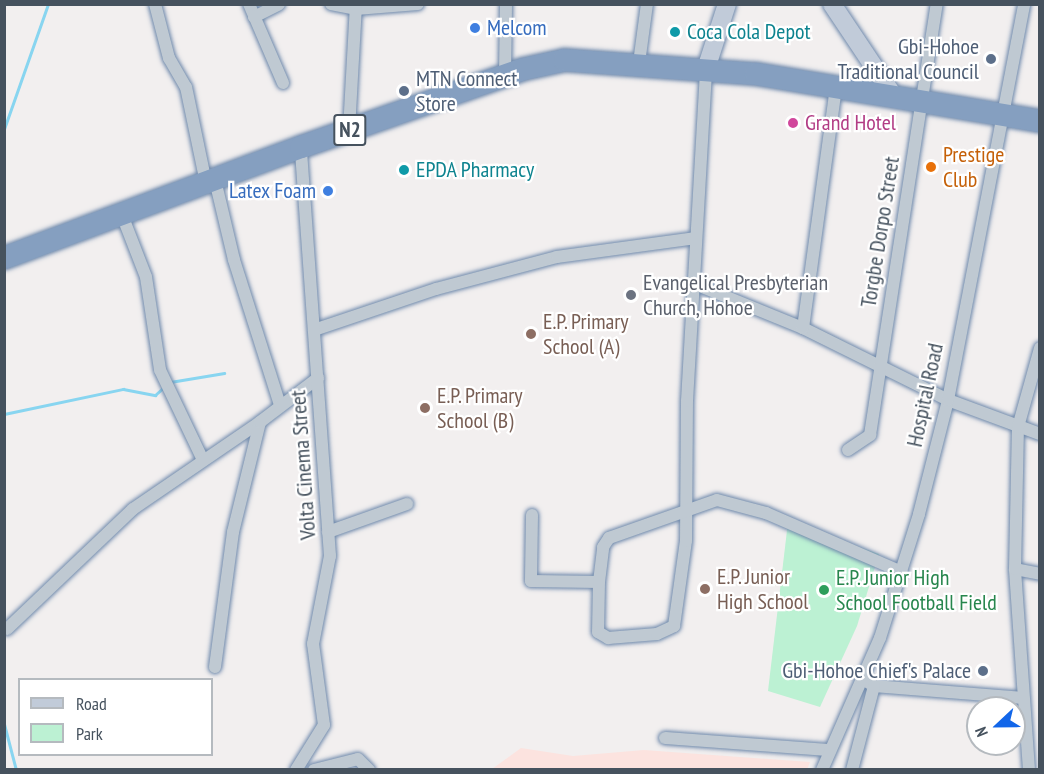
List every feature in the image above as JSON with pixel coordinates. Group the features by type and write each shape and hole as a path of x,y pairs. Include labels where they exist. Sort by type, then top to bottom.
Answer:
{"highway":[{"name":"N2","path":"4,258 301,147 505,76 565,60 706,69 892,94 1040,121"}],"main road":[{"path":"706,69 727,4"},
{"path":"832,4 892,94"}],"street":[{"path":"155,4 169,58 186,87 234,260 279,402"},
{"path":"249,4 283,83"},
{"path":"254,17 279,4"},
{"path":"332,4 356,7 418,4"},
{"path":"505,76 506,4"},
{"path":"639,63 647,4"},
{"name":"Torgbe Dorpo Street","path":"848,450 870,435 937,4"},
{"name":"Hospital Road","path":"822,770 902,572 948,400 1024,4"},
{"path":"350,130 356,7"},
{"path":"706,69 696,238 686,507 674,626 657,634 602,635 599,582 603,547 609,538 686,507 717,500 744,506 902,572"},
{"path":"803,328 836,86"},
{"name":"Volta Cinema Street","path":"296,770 324,725 314,644 330,574 301,147"},
{"path":"123,215 146,277 160,370 203,460"},
{"path":"314,330 436,289 557,258 696,238"},
{"path":"695,284 803,328 880,370 948,400 1040,434"},
{"path":"1024,696 1015,569 1018,427 1040,348"},
{"path":"7,630 134,509 260,422 279,402 318,378"},
{"path":"216,667 231,541 260,422"},
{"path":"328,532 407,504"},
{"path":"532,515 528,578 599,582"},
{"path":"1015,569 1040,574"},
{"path":"861,678 874,686 999,696"},
{"path":"852,770 874,686"},
{"path":"1029,770 1026,729 1040,729"},
{"path":"665,738 829,750"},
{"path":"314,770 358,759 369,770"}],"shaded area":[{"path":"521,748 573,756 644,750 810,762 807,770 492,769"}],"green space":[{"name":"E.P. Junior High School Football Field","path":"788,522 879,554 857,626 820,707 768,691"}],"waterway":[{"path":"4,129 48,4"},
{"path":"170,382 224,373"},
{"path":"4,414 123,389 155,395 165,386"},
{"path":"4,724 16,770"}],"place":[{"name":"Melcom","path":"475,28"},
{"name":"Coca Cola Depot","path":"675,32"},
{"name":"Gbi-Hohoe Traditional Council","path":"991,59"},
{"name":"MTN Connect Store","path":"404,91"},
{"name":"Grand Hotel","path":"793,123"},
{"name":"Prestige Club","path":"931,167"},
{"name":"EPDA Pharmacy","path":"404,170"},
{"name":"Latex Foam","path":"328,191"},
{"name":"Evangelical Presbyterian Church, Hohoe","path":"631,295"},
{"name":"E.P. Primary School (A)","path":"531,334"},
{"name":"E.P. Primary School (B)","path":"425,408"},
{"name":"E.P. Junior High School","path":"705,589"},
{"name":"E.P. Junior High School Football Field","path":"824,590"},
{"name":"Gbi-Hohoe Chief's Palace","path":"983,671"}]}
